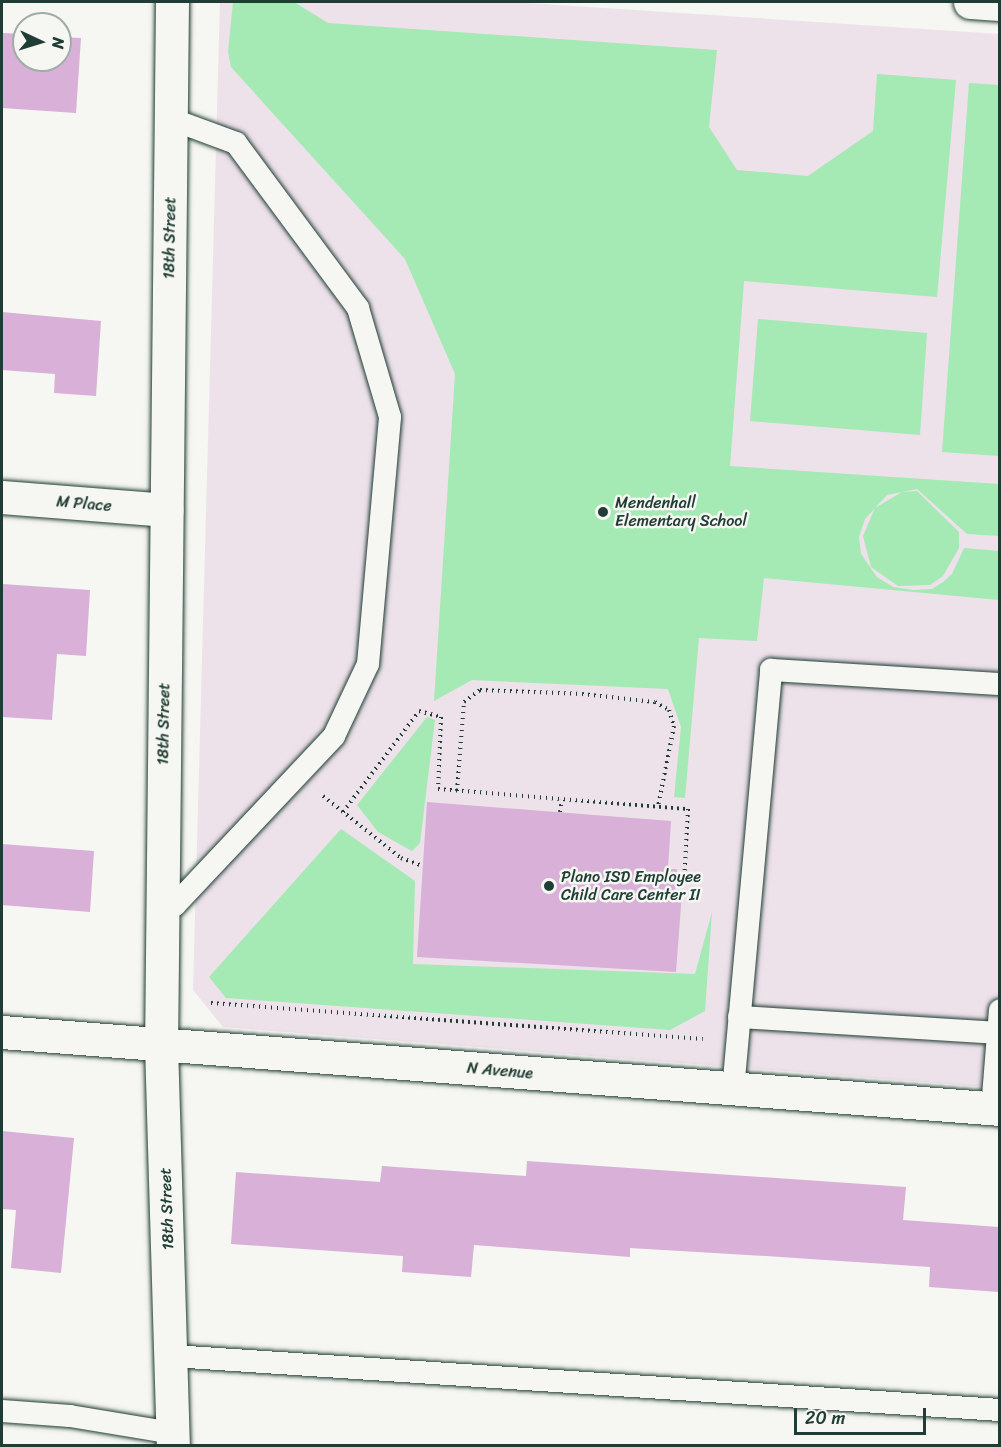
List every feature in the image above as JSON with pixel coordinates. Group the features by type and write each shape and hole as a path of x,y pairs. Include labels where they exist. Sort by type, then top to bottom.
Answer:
{"street":[{"name":"18th Street","path":"172,2 160,1045 173,1439"},
{"path":"970,2 999,4"},
{"name":"M Place","path":"2,497 166,510"},
{"name":"N Avenue","path":"2,1032 996,1109"}],"lane":[{"path":"162,909 175,905 334,736 368,664 390,417 358,308 236,143 171,119"},
{"path":"733,1090 771,670 999,684"},
{"path":"996,1109 999,1010"},
{"path":"740,1017 997,1033"},
{"path":"172,1356 999,1410"},
{"path":"2,1411 70,1416 173,1439"}],"path":[{"path":"457,791 464,702 480,690 582,694 655,702 669,710 674,726 658,807"},
{"path":"343,812 419,711 441,717 438,789 688,809 684,880 676,879"},
{"path":"297,776 401,858 423,866"},
{"path":"560,812 562,800"},
{"path":"211,1003 737,1041"}],"shaded area":[{"name":"Mendenhall Elementary School","path":"220,2 512,2 999,34 999,1088 223,1027 193,990"}],"green space":[{"path":"233,2 294,2 328,23 717,50 709,127 737,170 808,176 873,131 877,74 956,80 937,297 744,281 730,466 999,484 999,536 967,534 917,489 887,495 865,519 859,537 861,554 877,577 893,587 913,590 932,589 943,582 952,574 964,548 999,551 999,600 764,578 757,641 699,638 685,798 674,797 681,727 668,689 472,680 434,701 455,374 405,259 231,67 228,52"},
{"path":"969,83 999,85 999,456 942,452"},
{"path":"758,319 927,333 920,435 750,421"},
{"path":"917,491 959,532 959,548 943,576 930,585 898,586 871,567 863,536 875,508 902,492"},
{"path":"427,717 435,720 420,843 412,851 378,832 357,805"},
{"path":"341,829 415,881 413,964 695,974 712,912 705,1011 670,1030 226,998 209,977"}],"building":[{"path":"2,33 12,33 12,72 72,72 72,38 81,38 76,113 2,108"},
{"path":"2,312 101,321 96,396 54,393 55,374 2,370"},
{"path":"2,584 90,590 86,656 57,654 52,720 2,717"},
{"name":"Plano ISD Employee Child Care Center II","path":"427,802 671,821 668,869 677,869 675,893 682,893 676,972 417,957"},
{"path":"2,844 94,851 90,912 2,905"},
{"path":"2,1131 74,1138 61,1273 11,1268 16,1210 2,1209"},
{"path":"527,1161 906,1187 903,1220 999,1227 999,1292 929,1287 930,1267 766,1256 630,1248 630,1257 474,1245 471,1277 402,1272 403,1256 231,1244 236,1172 380,1182 382,1166 526,1176"}],"place":[{"name":"Mendenhall Elementary School","path":"603,512"},
{"name":"Plano ISD Employee Child Care Center II","path":"549,886"}]}
